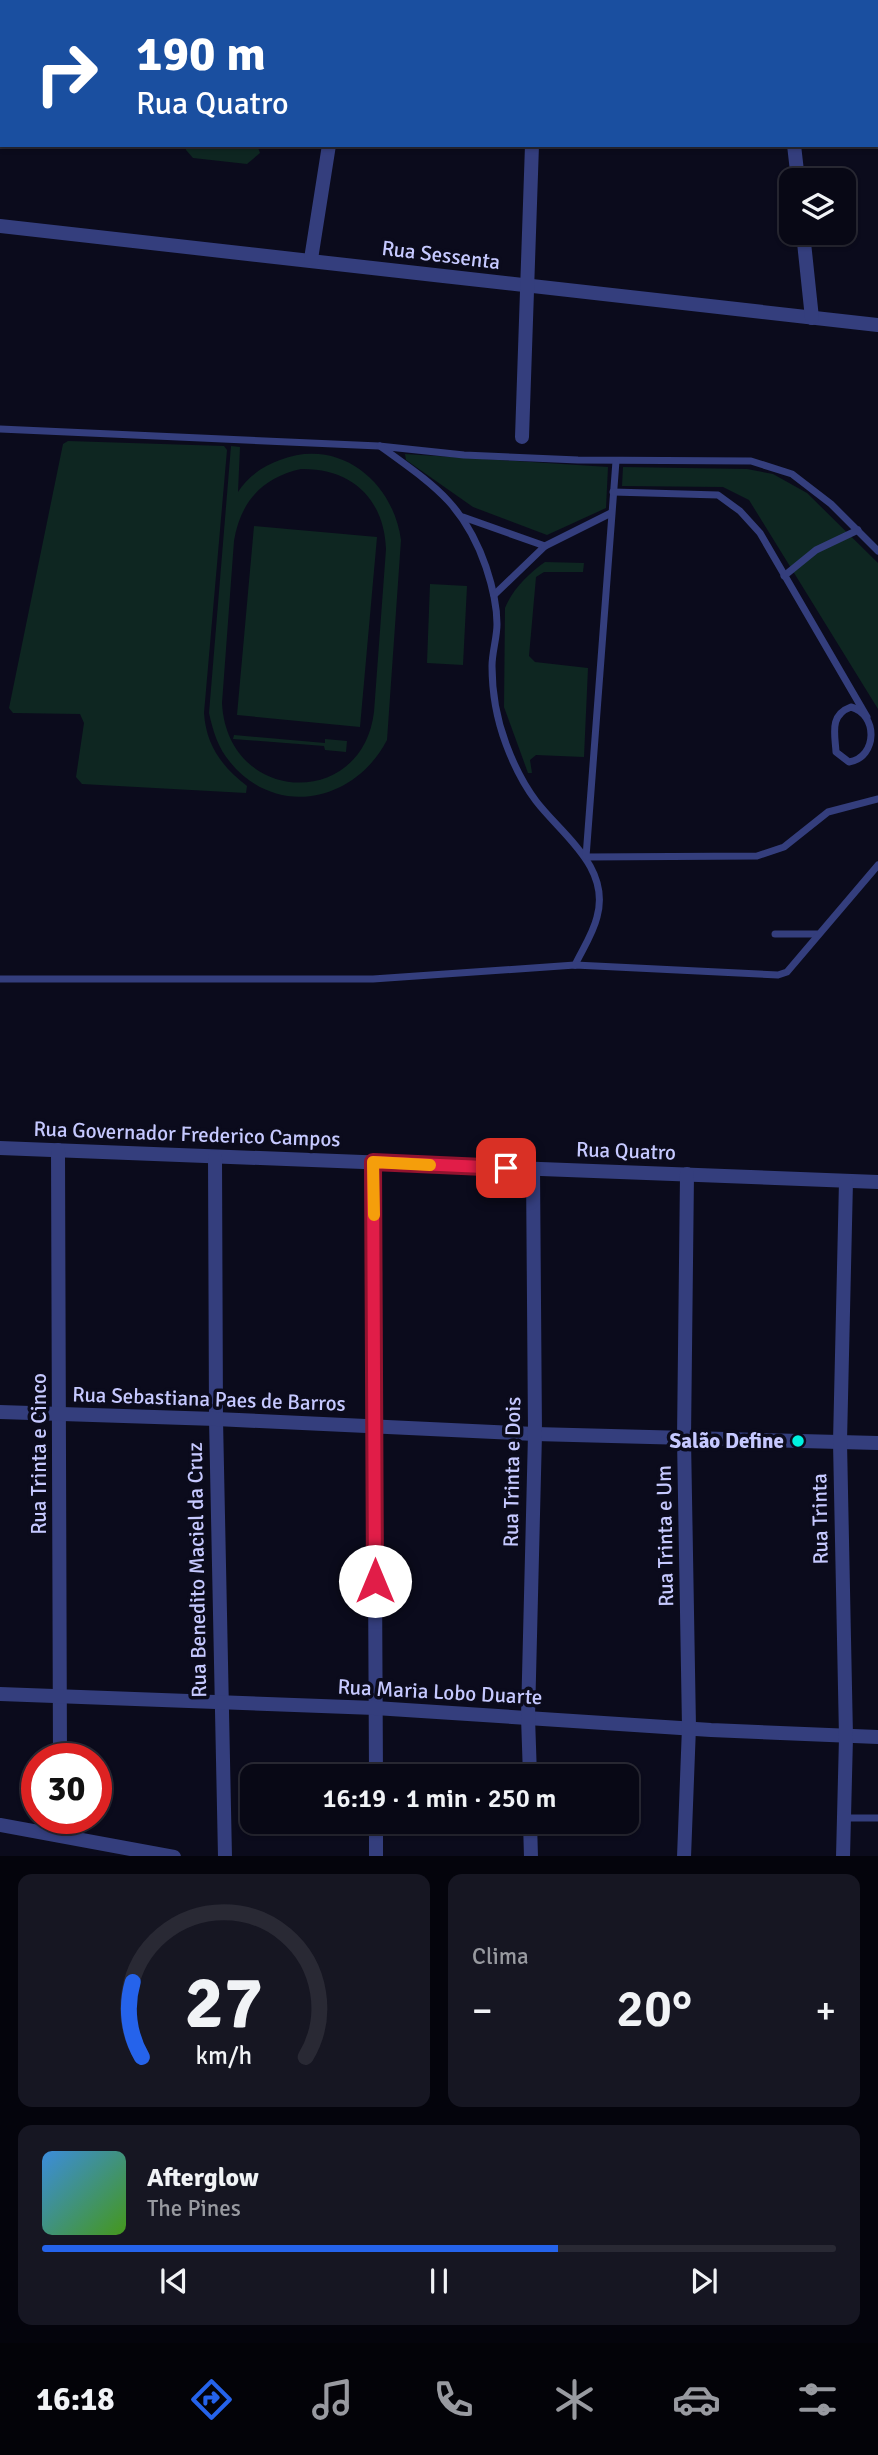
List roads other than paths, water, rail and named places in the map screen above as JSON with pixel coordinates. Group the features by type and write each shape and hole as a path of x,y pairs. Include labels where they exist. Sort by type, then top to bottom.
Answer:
{"street":[{"path":"311,259 329,147"},
{"path":"522,437 532,147"},
{"path":"794,147 797,168"},
{"name":"Rua Sessenta","path":"0,226 878,325"},
{"path":"804,245 812,318"},
{"name":"Rua Governador Frederico Campos","path":"0,1148 373,1162"},
{"name":"Rua Trinta e Cinco","path":"58,1150 60,1743"},
{"name":"Rua Benedito Maciel da Cruz","path":"215,1157 216,1419 225,1856"},
{"path":"373,1162 376,1764"},
{"name":"Rua Quatro","path":"373,1162 878,1182"},
{"name":"Rua Trinta e Dois","path":"530,1764 528,1717 535,1434 533,1169"},
{"name":"Rua Trinta e Um","path":"684,1856 689,1727 684,1439 687,1174"},
{"name":"Rua Trinta","path":"844,1856 846,1737 840,1442 846,1181"},
{"name":"Rua Sebastiana Paes de Barros","path":"0,1412 535,1434 878,1443"},
{"name":"Rua Maria Lobo Duarte","path":"0,1694 375,1708 878,1737"},
{"path":"0,1825 59,1835 122,1852 164,1856"},
{"path":"376,1834 376,1856"},
{"path":"530,1834 531,1856"}],"lane":[{"path":"0,429 379,446 464,455 615,461 751,461 778,467 792,474 831,504 878,551"},
{"path":"379,446 433,485 449,500 463,517 477,542 494,595 497,624 492,666 496,713 506,746 536,801 565,830 586,857 600,892 597,917 575,965"},
{"path":"586,857 615,461"},
{"path":"613,492 718,495 740,511 760,533 867,717 875,736 861,759 849,762 836,752 834,721 838,715 851,708 867,717"},
{"path":"494,595 545,546 611,513"},
{"path":"463,517 545,546"},
{"path":"784,576 816,550 858,530"},
{"path":"586,857 757,856 784,847 828,813 878,799"},
{"path":"0,979 373,979 575,965 778,975 787,972 878,865"},
{"path":"775,934 817,934"},
{"path":"844,1818 878,1818"}],"place":[{"name":"Salão Define","path":"798,1441"}]}
